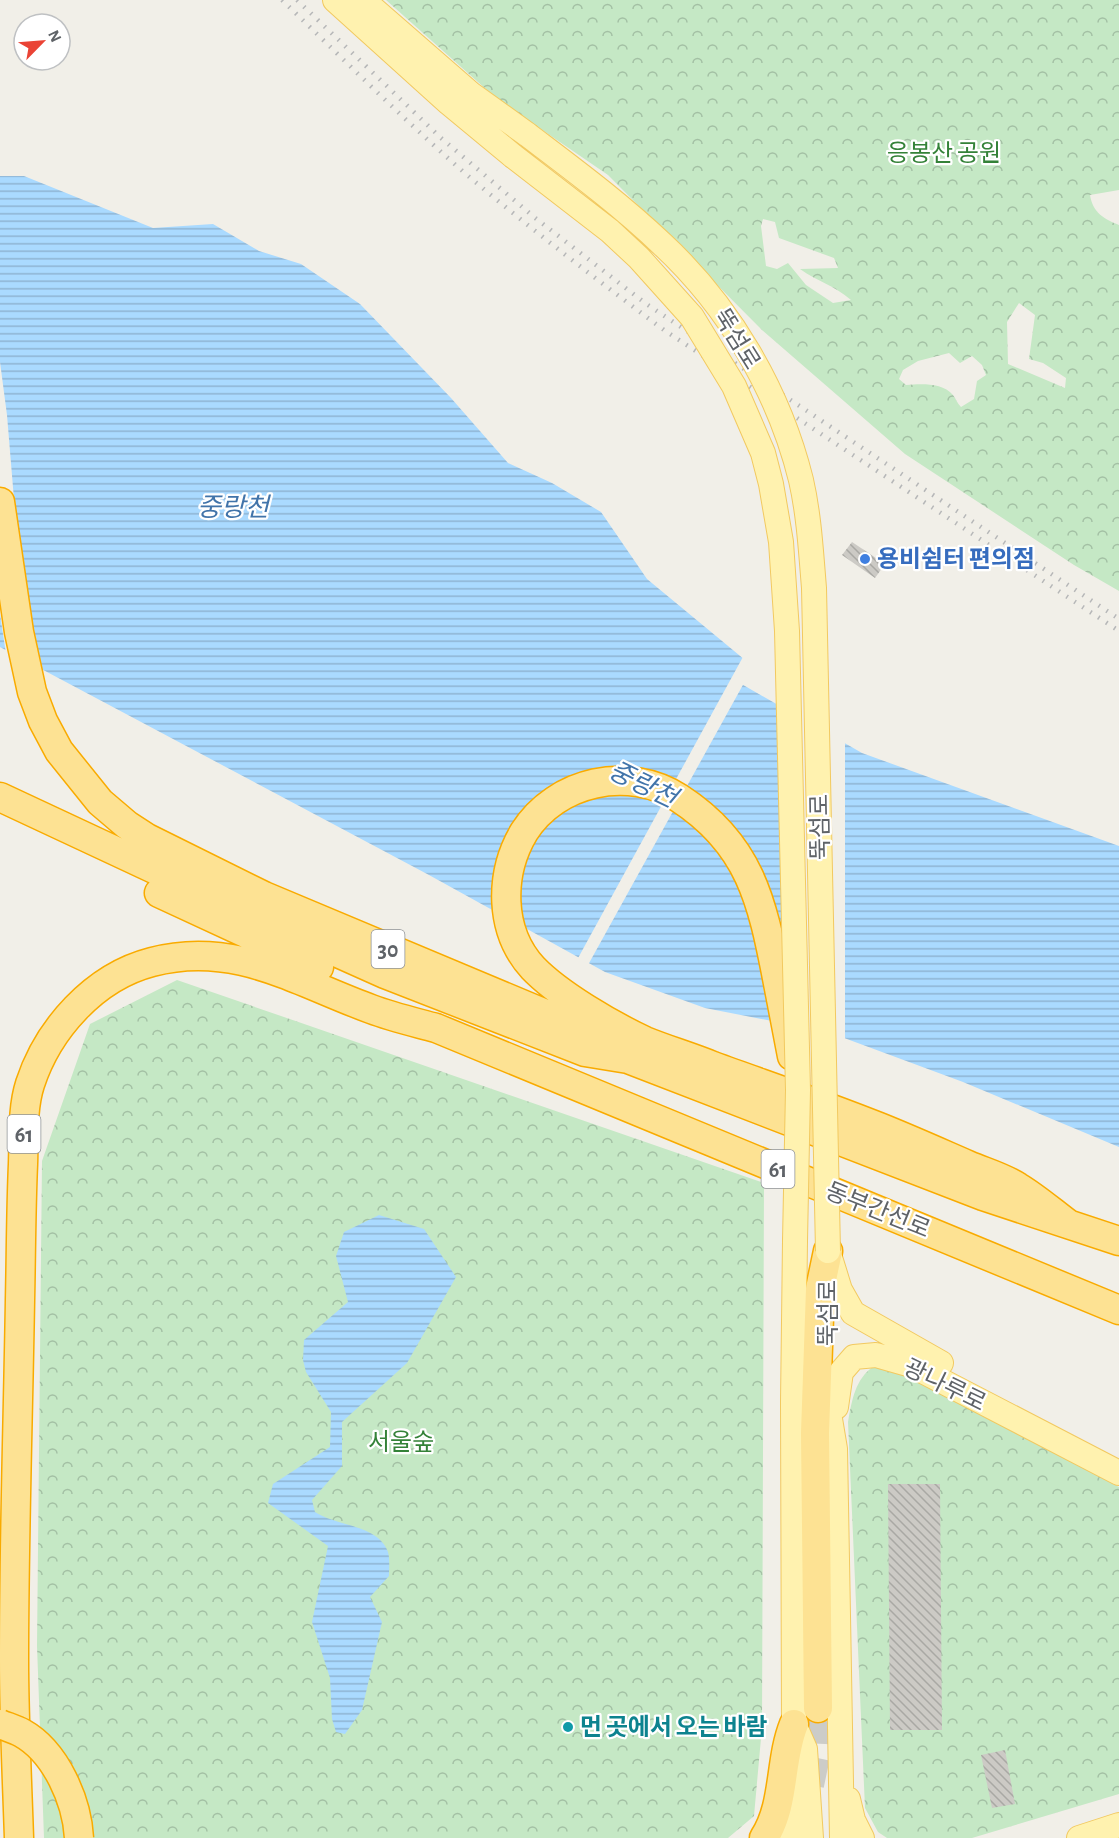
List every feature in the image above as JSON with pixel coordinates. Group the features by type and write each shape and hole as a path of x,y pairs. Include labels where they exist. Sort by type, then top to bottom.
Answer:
{"highway":[{"name":"30","path":"0,502 24,661 32,692 43,721 59,751 100,802 127,825 147,838 264,896 636,1050"},
{"path":"636,1050 534,968 522,954 506,907 510,863 515,849 539,813 563,796 588,785 615,780 645,783 676,796 703,816 740,858 757,891 768,927 798,1090"},
{"name":"61","path":"0,796 244,911 396,978 585,1052 636,1050"},
{"path":"0,817 276,948 377,991 436,1028"},
{"name":"61","path":"19,1838 14,1661 25,1124 29,1088 39,1061 52,1036 71,1013 94,993 120,975 149,962 179,956 207,955 266,966 371,1009 436,1028"},
{"name":"동부간선로","path":"436,1028 1119,1310"},
{"name":"동부간선로","path":"636,1050 983,1196 1119,1241"},
{"path":"818,1708 815,1433 820,1289 828,1251"},
{"path":"0,1581 14,1661"},
{"path":"0,1724 23,1733 50,1757 71,1796 79,1838"},
{"path":"764,1838 773,1821 778,1803 791,1732"}],"main road":[{"name":"뚝섬로","path":"335,0 449,104 610,231 639,258 692,317 734,386 763,453 778,515 787,631 798,1090 792,1402 791,1732 805,1749 811,1838"},
{"name":"뚝섬로","path":"363,0 471,94 584,177 663,244 711,297 737,333 765,384 791,447 801,482 814,588 828,1251 828,1407 835,1449 842,1838"},
{"name":"광나루로","path":"828,1251 840,1290 853,1313 929,1358 1117,1459"},
{"name":"광나루로","path":"835,1449 836,1407 842,1372 854,1357 876,1355 911,1365 1046,1437 1117,1459"},
{"path":"790,1838 791,1732"},
{"path":"840,1788 849,1801 853,1820 862,1838"},
{"path":"809,1810 825,1822 826,1838"},
{"path":"1079,1838 1119,1825"}],"green space":[{"name":"응봉산 공원","path":"386,0 1119,0 1119,190 1090,195 1097,211 1119,225 1119,591 1074,565 905,454 762,330 608,175 497,99","holes":["763,219 775,222 779,238 834,258 838,268 800,269 851,300 833,303 806,285 788,263 777,269 766,266 761,226","1019,303 1035,315 1029,359 1043,363 1066,378 1065,388 1008,364 1007,322","949,353 960,363 972,356 982,365 986,375 977,381 974,399 961,407 953,395 943,388 931,385 906,385 899,379 903,370 918,361"]},
{"name":"서울숲","path":"177,980 764,1183 762,1727 754,1816 728,1838 44,1838 37,1646 42,1161 90,1024"},
{"path":"874,1366 905,1375 1119,1487 1119,1794 972,1838 887,1838 878,1832 865,1808 848,1422 858,1384"}],"water":[{"name":"중랑천","path":"0,176 24,176 153,228 213,224 259,251 301,264 360,304 451,398 508,463 552,483 601,512 647,579 745,660 738,682 862,753 1119,846 1119,1147 963,1082 828,1032 705,1008 605,972 429,875 0,647"},
{"path":"379,1215 424,1229 456,1277 407,1363 342,1422 342,1466 312,1500 315,1512 376,1536 383,1543 389,1555 389,1576 370,1597 382,1622 362,1710 345,1734 336,1732 332,1719 330,1678 312,1622 328,1546 268,1503 273,1484 330,1447 331,1412 306,1372 303,1360 304,1340 348,1302 336,1256 344,1232"}],"pier":[{"path":"0,362 7,415 24,620 31,668 6,654 0,614"},
{"path":"744,655 748,660 741,681 744,683 588,965 577,960"},
{"path":"783,705 845,740 845,1041 779,1025 784,911"}],"building":[{"path":"852,542 885,564 875,578 842,555"},
{"path":"888,1484 940,1484 942,1730 890,1730"},
{"path":"1005,1750 1015,1804 992,1808 981,1755"}],"tunnel":[{"path":"810,1785 816,1756 818,1708"}],"railway":[{"path":"282,0 396,111 467,175 540,235 664,330 1119,631"},
{"path":"297,0 441,138 534,217 645,303 1119,619"}],"place":[{"name":"용비쉼터 편의점","path":"865,559"},
{"name":"먼 곳에서 오는 바람","path":"568,1727"}]}
